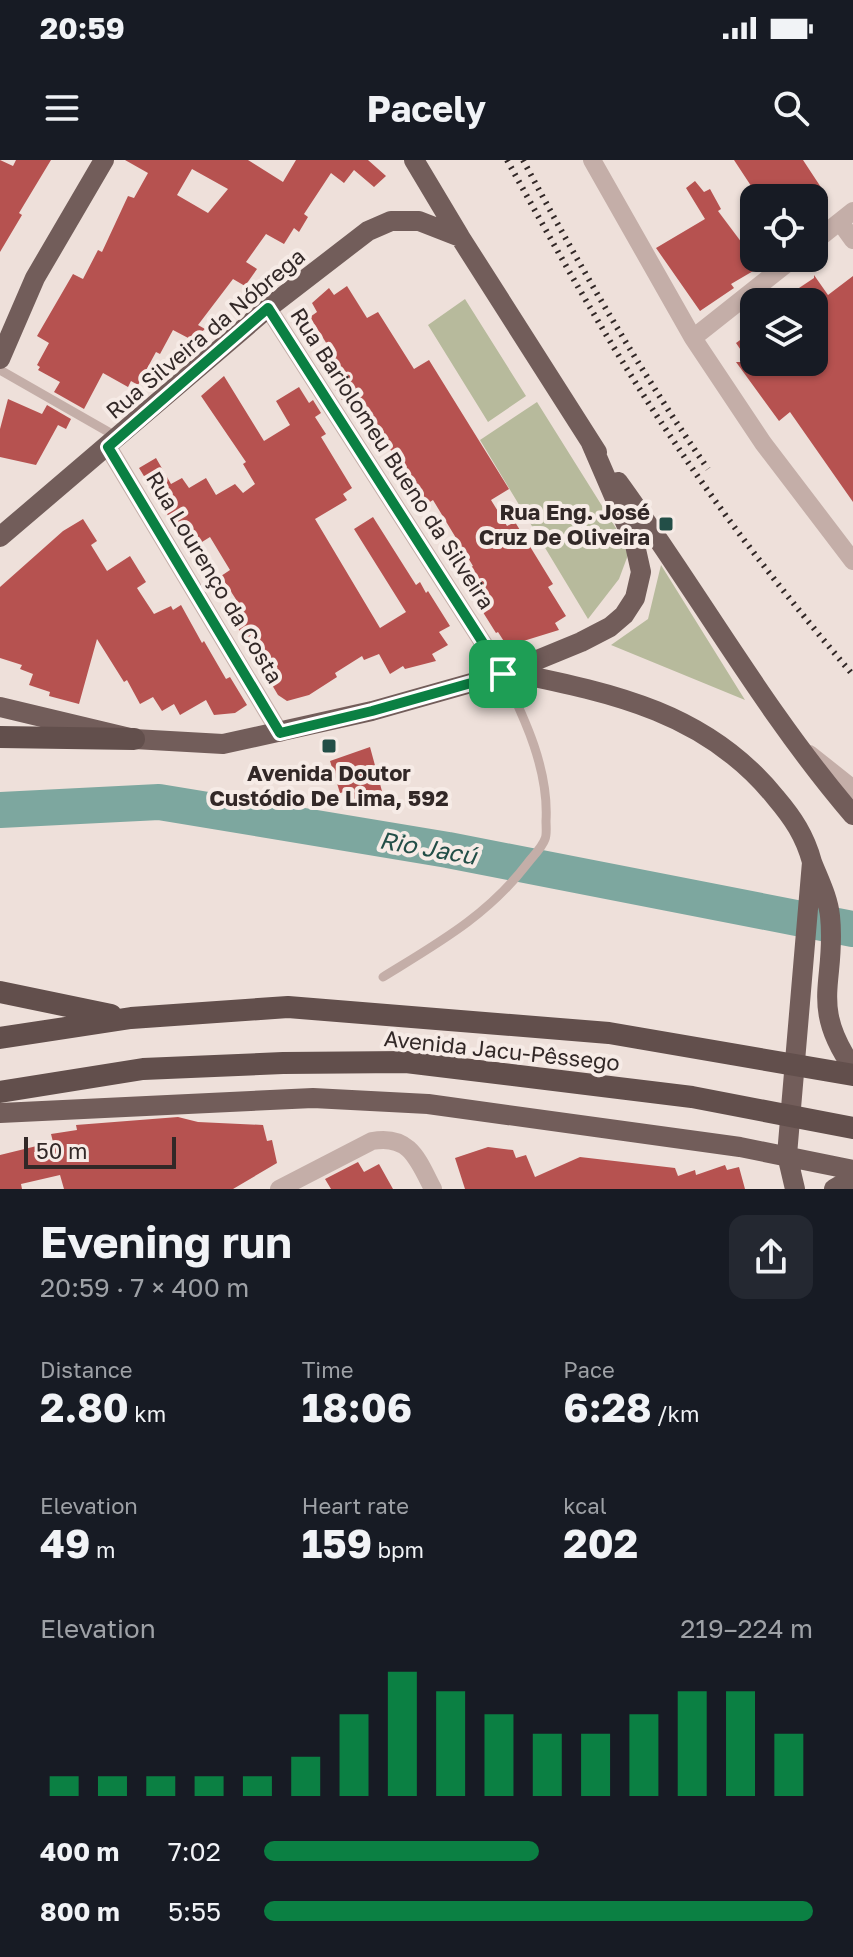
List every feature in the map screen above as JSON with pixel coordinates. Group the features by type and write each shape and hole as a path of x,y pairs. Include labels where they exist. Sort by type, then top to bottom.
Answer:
{"highway":[{"path":"0,737 134,739"},
{"path":"0,992 131,1018"},
{"name":"Avenida Jacu-Pêssego","path":"0,1038 131,1018 288,1007 609,1033 853,1075"},
{"name":"Avenida Jacu-Pêssego","path":"0,1092 143,1069 406,1062 692,1097 853,1128"}],"main road":[{"path":"0,359 35,278 104,160"},
{"path":"414,160 591,443 653,530 765,703 853,815"},
{"name":"Rua Silveira da Nóbrega","path":"0,537 268,308 368,231 391,221 419,221 460,237"},
{"path":"0,707 134,739 223,744 372,711 507,673 605,631 624,615 635,598 641,572 638,553 591,443"},
{"path":"507,673 624,698 664,712 702,732 727,750 769,789 801,832 812,862 816,887 831,930 825,1001 831,1025 853,1068"},
{"path":"795,1189 787,1155 796,1028 816,887"},
{"path":"0,1113 313,1098 428,1104 517,1114 787,1155 853,1170"},
{"path":"834,1189 839,1183 853,1178"}],"street":[{"path":"592,160 693,338 763,443 853,561"},
{"path":"828,231 846,217 853,240"},
{"path":"693,338 776,272"},
{"name":"Rua Bariolomeu Bueno da Silveira","path":"268,308 507,673"},
{"name":"Rua Lourenço da Costa","path":"113,442 280,733"},
{"path":"794,743 853,790"},
{"path":"279,1189 372,1141 386,1138 405,1145 418,1160 433,1189"}],"lane":[{"path":"0,370 113,442"},
{"path":"383,977 457,931 507,890 546,839 547,810 537,758 507,673"}],"green space":[{"path":"465,299 526,396 488,422 428,325"},
{"path":"537,402 619,533 628,555 619,579 588,619 480,440"},
{"path":"661,565 745,700 611,645 648,619"}],"building":[{"path":"0,160 13,166 16,160 51,160 0,252"},
{"path":"125,160 248,160 283,182 296,160 368,160 386,176 374,187 354,170 344,183 331,173 304,214 308,217 299,232 294,228 284,244 266,234 246,262 257,269 245,286 233,279 198,325 205,329 192,340 173,330 160,354 156,352 138,385 131,381 128,387 103,373 84,409 54,392 60,382 38,370 40,367 37,365 49,343 37,336 73,274 83,279 98,250 102,252 128,196 134,198 148,173","holes":["192,169 228,189 208,213 177,195"]},
{"path":"734,160 803,160 819,184 750,184"},
{"path":"695,181 704,192 710,189 721,209 718,211 740,240 740,272 751,272 731,284 734,288 700,311 656,248 705,219 686,188"},
{"path":"814,275 823,288 799,288"},
{"path":"853,276 853,502 790,412 779,421 746,376 828,376 828,295"},
{"path":"347,286 367,318 378,312 414,369 429,360 509,489 491,500 507,526 515,522 553,584 548,587 566,616 555,623 559,630 507,646 459,574 473,566 433,500 425,505 385,441 374,447 334,388 337,386 323,364 335,357 310,317 317,312 312,303 329,288 334,295"},
{"path":"224,376 264,441 290,425 276,401 299,387 309,403 313,400 321,413 315,417 326,434 321,437 352,488 343,494 347,500 315,519 380,628 406,612 354,529 373,517 416,585 420,582 426,593 428,591 450,626 439,632 448,645 432,654 436,661 405,669 403,666 390,674 379,654 364,660 362,656 309,695 287,701 278,695 226,608 237,601 221,576 230,570 210,537 189,550 139,468 156,458 171,484 182,478 189,488 206,478 216,495 235,484 243,493 255,484 243,464 246,462 201,396"},
{"path":"8,399 42,414 47,405 71,419 66,429 58,425 36,465 0,457 0,429"},
{"path":"83,519 97,541 91,545 107,571 130,556 146,582 137,588 154,614 181,605 202,643 204,641 226,679 230,677 247,705 235,713 214,715 206,700 180,715 174,704 162,711 153,697 140,704 97,639 79,704 49,696 50,692 29,685 33,674 20,669 22,665 0,658 0,587 63,531"},
{"path":"370,747 386,806 350,798 348,791 340,793 330,761"},
{"path":"178,1117 198,1122 263,1125 267,1141 272,1140 277,1163 233,1189 64,1189 60,1175 21,1184 22,1189 0,1189 0,1155 53,1142 51,1134 77,1130 76,1125"},
{"path":"488,1147 513,1150 516,1158 526,1155 535,1177 580,1157 675,1168 678,1176 695,1170 696,1175 725,1165 727,1170 739,1167 745,1189 465,1189 455,1158"},
{"path":"358,1162 364,1172 379,1164 393,1189 331,1189 325,1179"}],"waterway":[{"name":"Rio Jacú","path":"0,810 159,802 448,850 853,929"}],"railway":[{"path":"507,160 567,268 652,409 761,562 853,675"},
{"path":"523,160 611,317 708,469"}],"place":[{"name":"Rua Eng. José Cruz De Oliveira","path":"666,524"},
{"name":"Avenida Doutor Custódio De Lima, 592","path":"329,746"}],"route":[{"path":"268,308 503,674 280,733 108,447 268,308"}]}
